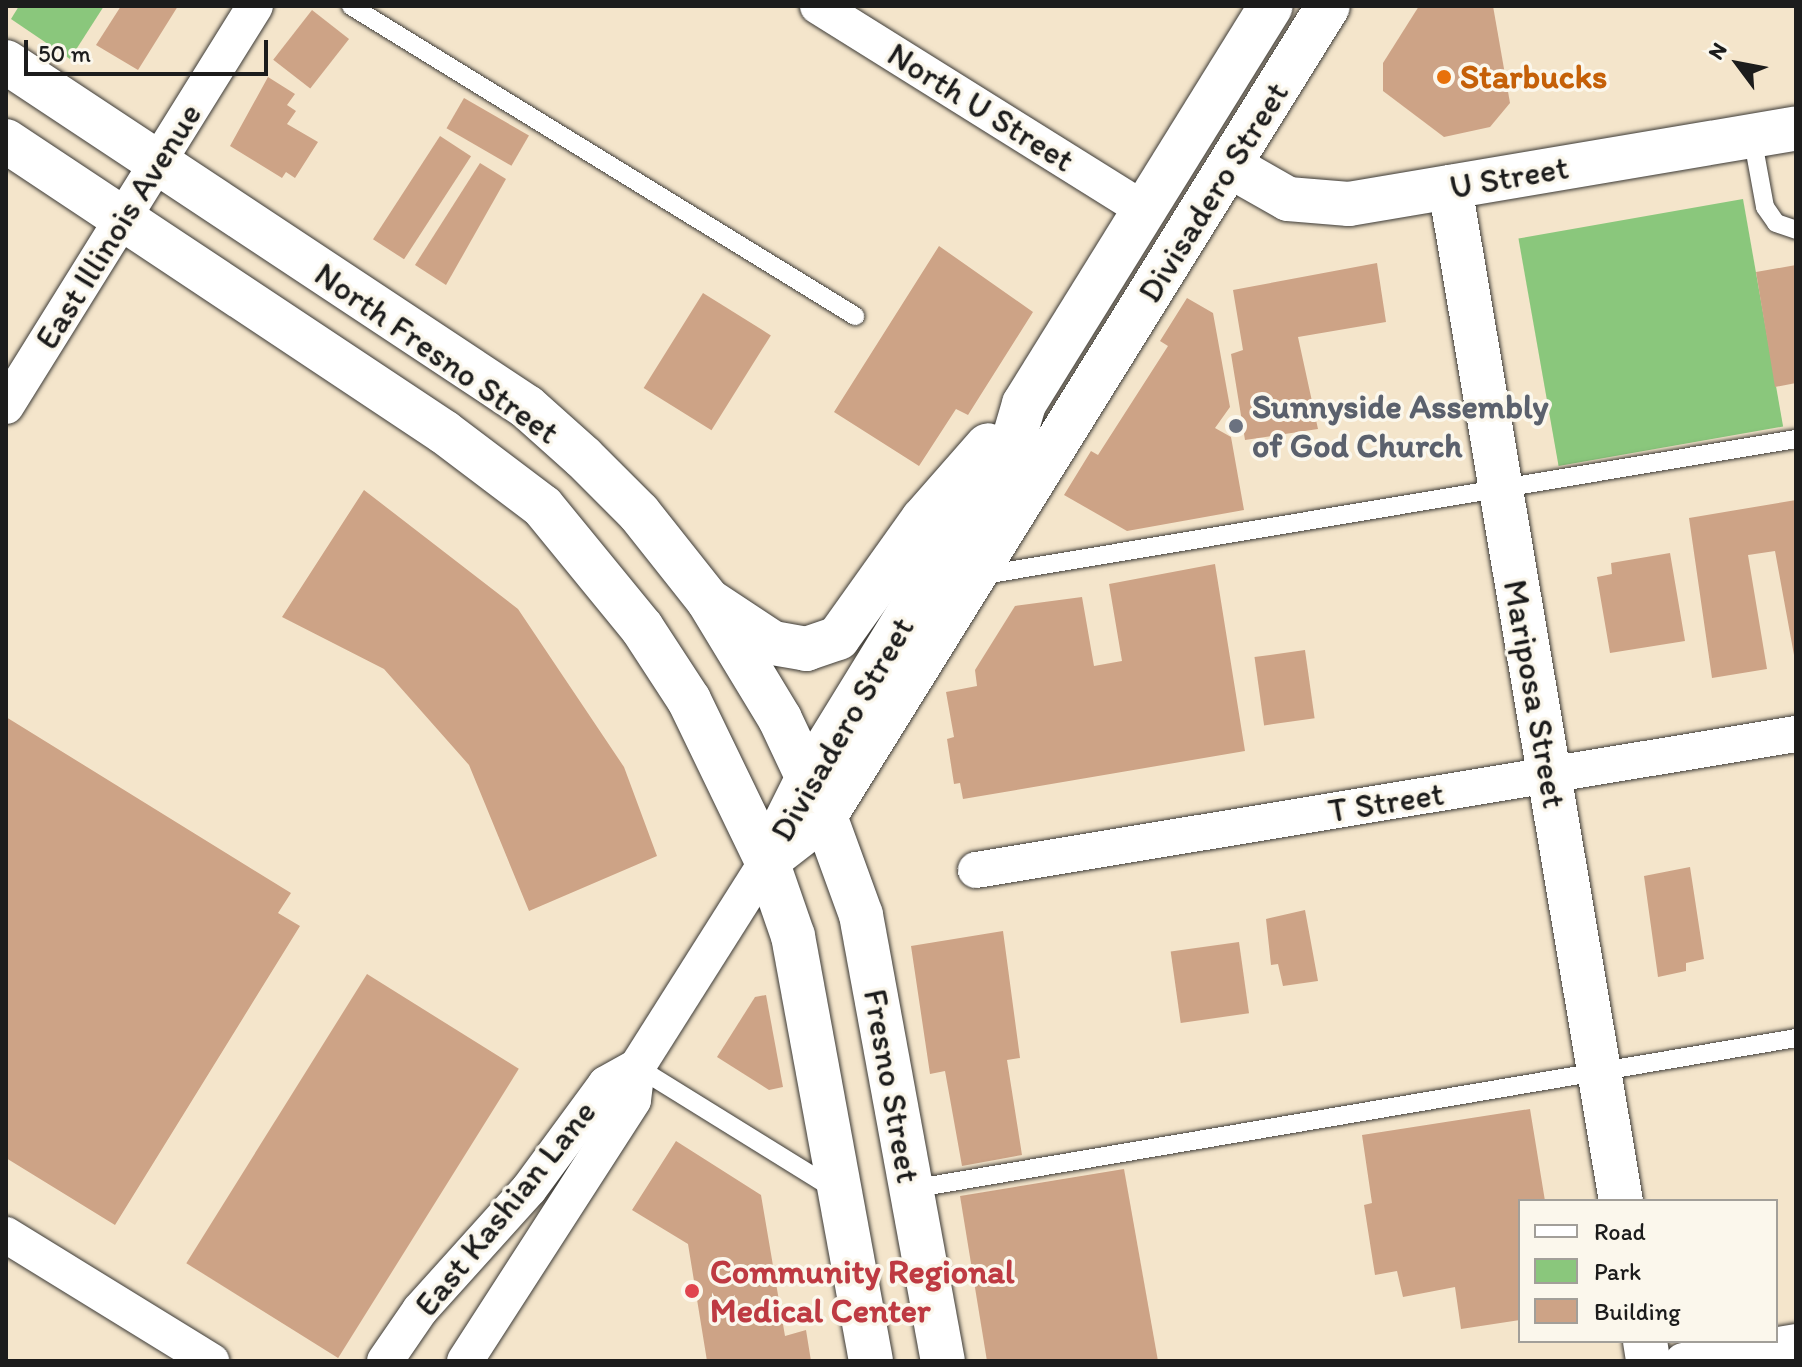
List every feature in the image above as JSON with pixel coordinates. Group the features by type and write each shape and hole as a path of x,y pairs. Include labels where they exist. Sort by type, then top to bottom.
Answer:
{"main road":[{"name":"Divisadero Street","path":"817,796 1012,445 1024,404 1271,6"},
{"path":"1230,166 1221,143 1223,129 1288,28 1296,6"},
{"name":"Divisadero Street","path":"767,861 975,577 1328,6"},
{"name":"North Fresno Street","path":"6,62 527,407 639,513 708,600 757,678 817,796"},
{"name":"U Street","path":"1230,166 1288,199 1318,205 1450,187 1796,128"},
{"name":"North Fresno Street","path":"6,141 444,432 543,507 642,628 689,700 767,861"},
{"name":"Mariposa Street","path":"1450,187 1621,1199"},
{"path":"1042,470 1072,377 1144,251 1149,217 1144,210"},
{"path":"708,600 773,643 806,649 838,638 923,519 1024,404"},
{"name":"Fresno Street","path":"817,796 861,915 943,1361"},
{"name":"Fresno Street","path":"767,861 793,936 871,1361"}],"street":[{"name":"East Illinois Avenue","path":"6,406 255,6"},
{"name":"North U Street","path":"818,6 1144,210"},
{"name":"T Street","path":"976,870 1796,734"},
{"name":"East Kashian Lane","path":"465,1361 633,1100 637,1067 767,861"},
{"name":"East Kashian Lane","path":"385,1361 420,1310 529,1189 606,1084 637,1067"},
{"path":"6,1235 211,1361"},
{"path":"1683,1361 1796,1342"}],"lane":[{"path":"351,6 855,316"},
{"path":"1752,136 1765,207 1776,223 1796,230"},
{"path":"975,577 1796,439"},
{"path":"911,1189 1796,1038"},
{"path":"637,1067 841,1194"}],"green space":[{"path":"19,6 104,6 70,59 11,19"},
{"path":"1743,199 1783,426 1559,466 1518,239"}],"building":[{"path":"121,6 178,6 138,70 96,45"},
{"name":"Starbucks","path":"1419,6 1493,6 1510,103 1490,127 1444,137 1383,91 1383,63"},
{"path":"312,10 349,39 310,89 273,60"},
{"path":"268,77 295,94 287,105 296,111 287,124 318,142 295,178 286,172 282,178 230,146"},
{"path":"464,98 529,136 511,166 446,128"},
{"path":"440,136 471,156 404,259 373,239"},
{"path":"480,163 506,179 446,285 415,265"},
{"path":"939,246 1033,312 968,415 956,409 919,466 834,412"},
{"path":"1377,263 1386,322 1298,337 1318,429 1245,440 1231,354 1243,350 1233,290"},
{"path":"1796,265 1796,383 1775,387 1756,272"},
{"path":"703,293 771,335 711,430 644,388"},
{"path":"1187,298 1213,313 1230,407 1215,428 1231,437 1244,510 1127,531 1064,495 1091,451 1098,455 1168,346 1160,341"},
{"path":"364,490 518,609 624,767 657,856 529,911 469,765 384,669 282,617"},
{"path":"1796,500 1796,666 1775,551 1748,555 1767,669 1712,678 1689,518"},
{"path":"1670,553 1685,641 1610,653 1597,577 1612,574 1611,563"},
{"path":"1215,564 1245,751 963,799 960,783 954,784 947,739 954,737 946,692 977,686 975,670 1015,606 1082,597 1094,666 1122,661 1109,584"},
{"path":"1305,650 1315,718 1264,725 1254,657"},
{"path":"6,717 291,893 278,913 300,926 115,1225 6,1158"},
{"path":"1690,867 1704,959 1686,963 1686,971 1658,977 1644,876"},
{"path":"1305,910 1318,981 1283,986 1278,964 1271,965 1266,919"},
{"path":"1003,931 1020,1058 1007,1060 1022,1155 962,1166 945,1071 930,1074 911,946"},
{"path":"1239,942 1249,1013 1181,1023 1171,952"},
{"path":"367,974 519,1069 338,1358 186,1263"},
{"path":"766,995 783,1087 769,1090 717,1057 755,997"},
{"path":"1530,1109 1545,1199 1518,1199 1518,1320 1461,1329 1455,1287 1403,1297 1397,1271 1375,1275 1364,1205 1372,1203 1362,1135"},
{"path":"676,1141 761,1195 785,1336 806,1330 811,1361 707,1361 688,1244 632,1210"},
{"path":"1124,1169 1158,1361 987,1361 960,1196"}],"place":[{"name":"Starbucks","path":"1444,77"},
{"name":"Sunnyside Assembly of God Church","path":"1236,426"},
{"name":"Community Regional Medical Center","path":"692,1291"}]}
